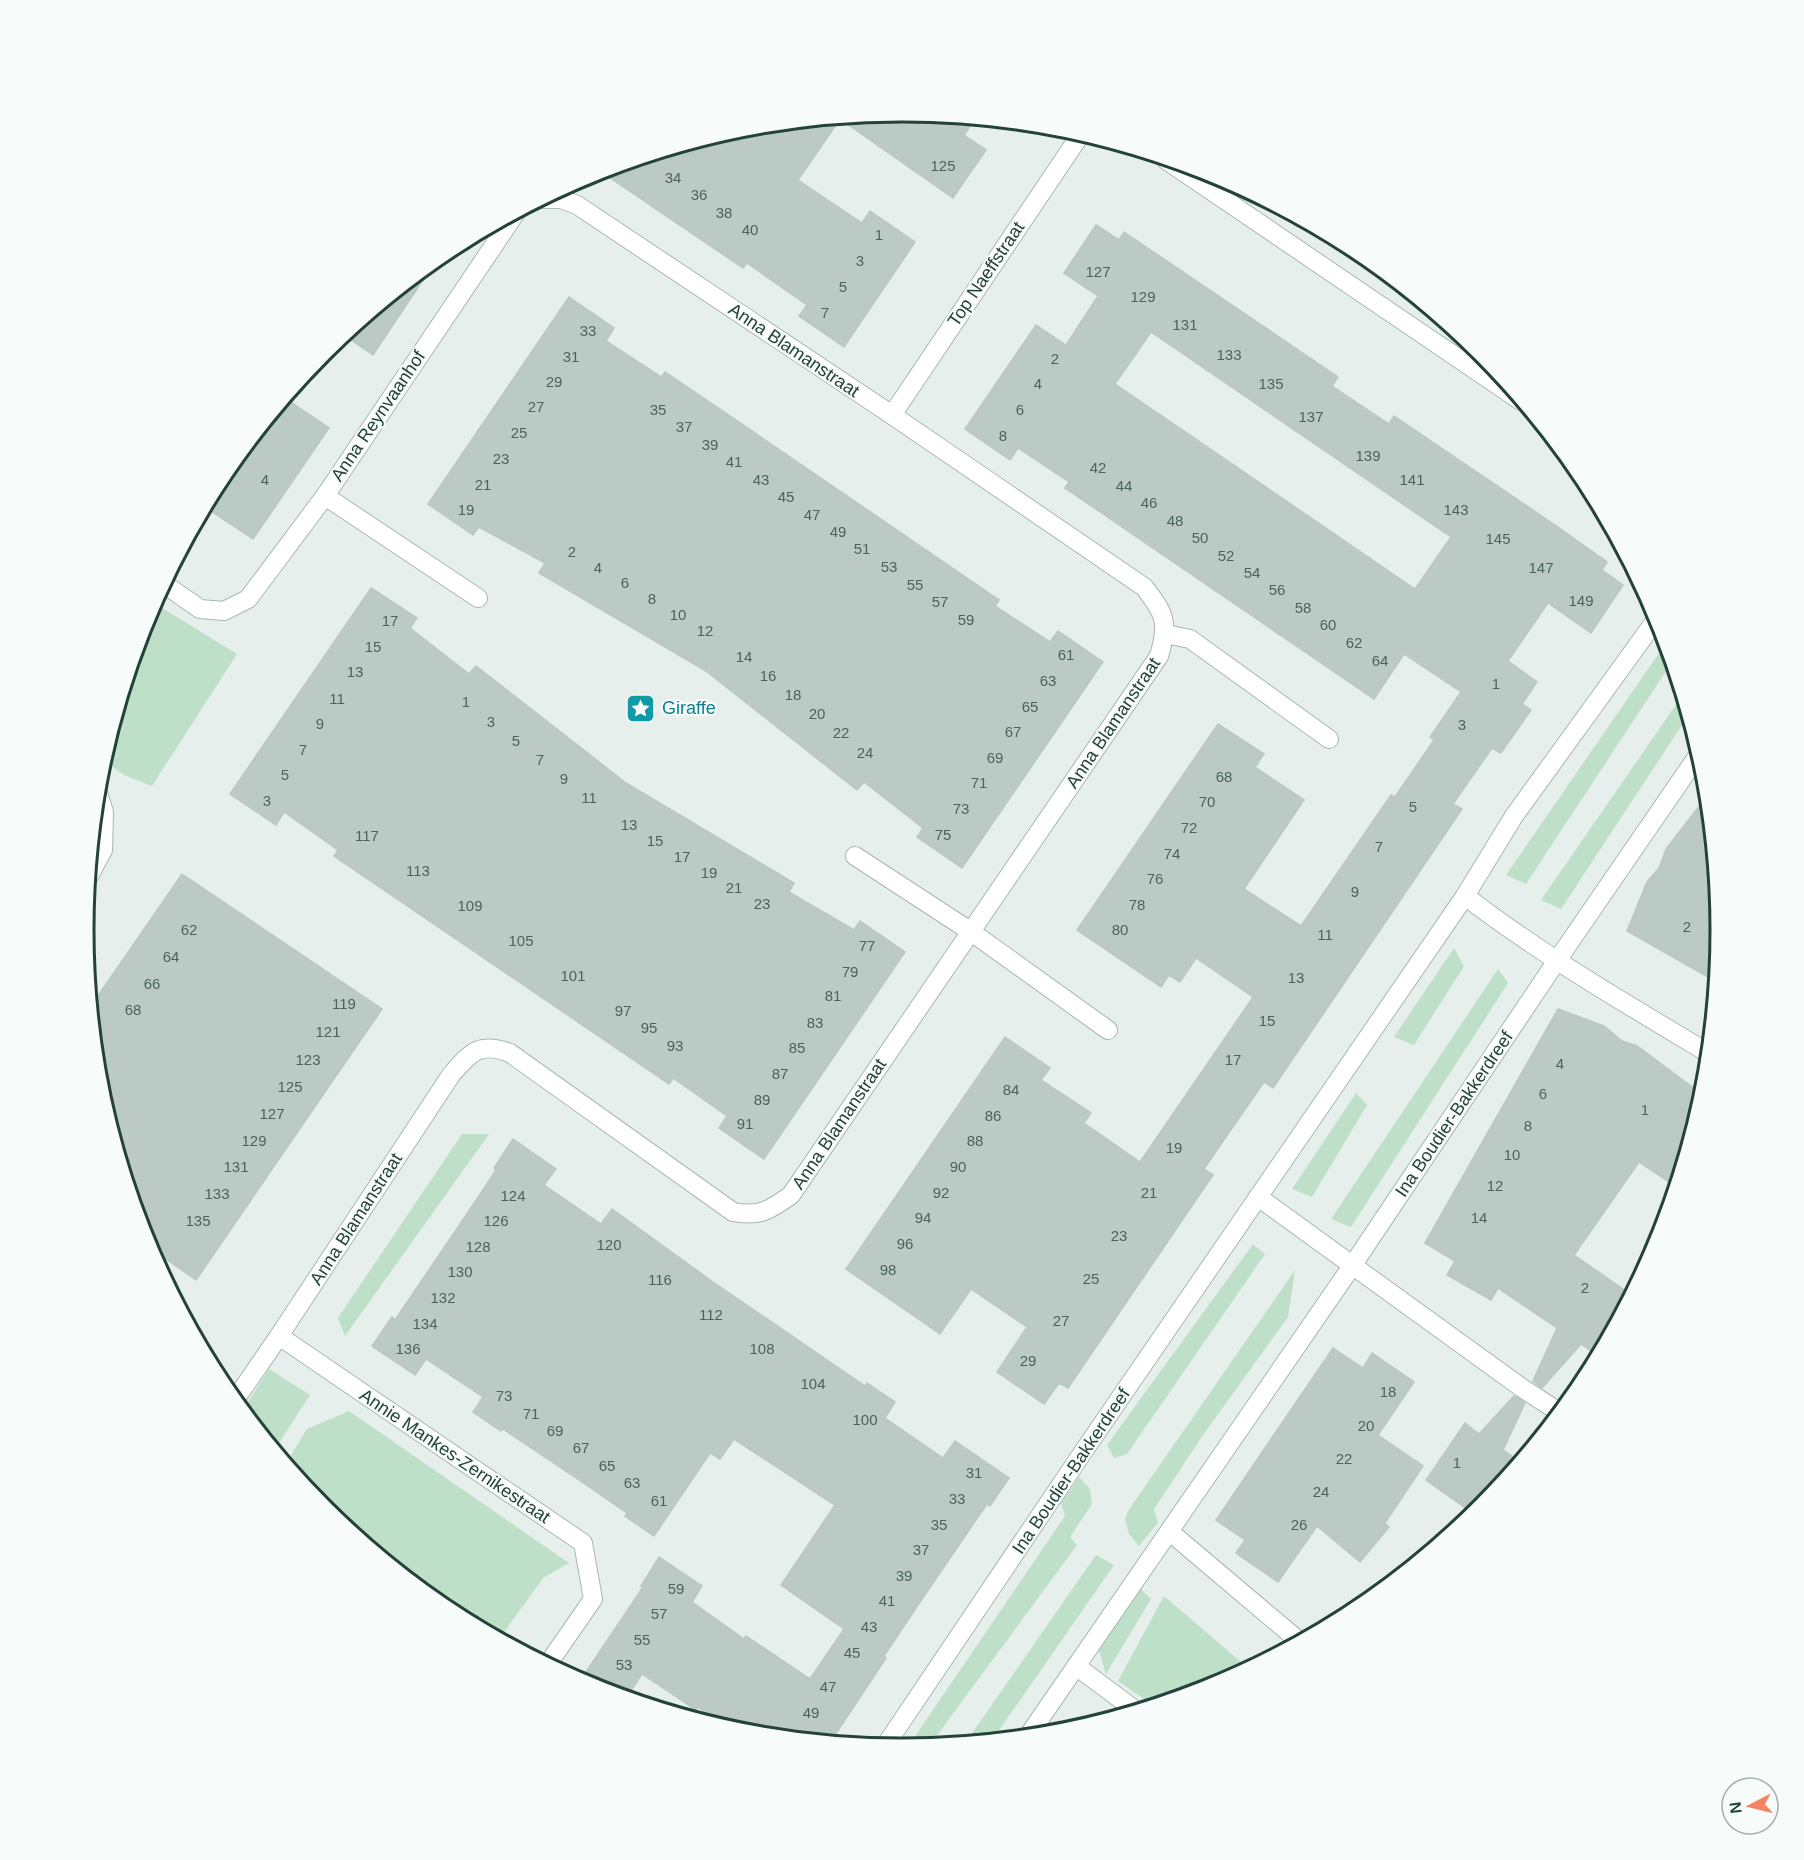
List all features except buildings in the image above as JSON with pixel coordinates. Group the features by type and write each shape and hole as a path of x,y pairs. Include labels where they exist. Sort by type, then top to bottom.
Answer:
{"street":[{"name":"Top Naeffstraat","path":"892,415 1076,142"},
{"path":"1189,175 1496,384"},
{"name":"Anna Blamanstraat","path":"279,1336 451,1076 466,1058 481,1048 496,1048 510,1053 733,1212 750,1215 770,1210 790,1195 1159,656 1166,634 1161,609 1144,587 892,415 577,205 560,199"},
{"name":"Anna Reynvaanhof","path":"478,598 325,496 507,226"},
{"path":"171,589 200,609 224,611 248,599 325,496"},
{"name":"Ina Boudier-Bakkerdreef","path":"891,1738 1077,1461 1465,896 1514,816 1650,627"},
{"path":"1166,634 1190,639 1329,739"},
{"name":"Ina Boudier-Bakkerdreef","path":"1035,1726 1352,1266 1692,764"},
{"path":"98,860 103,850 103,810"},
{"path":"855,856 970,931 1108,1030"},
{"path":"1465,896 1508,930 1556,962 1701,1049"},
{"path":"1258,1197 1553,1408"},
{"path":"240,1392 279,1336"},
{"name":"Annie Mankes-Zernikestraat","path":"279,1336 583,1542 593,1599 553,1657"},
{"path":"1170,1532 1293,1636"},
{"path":"1076,1666 1128,1705"}],"green space":[{"path":"162,608 237,654 152,786 124,775 111,766 137,670"},
{"path":"1660,652 1667,670 1526,884 1506,875"},
{"path":"1677,703 1683,724 1561,909 1541,900"},
{"path":"1454,948 1464,966 1414,1045 1394,1037"},
{"path":"1498,969 1508,983 1351,1227 1331,1219"},
{"path":"1356,1093 1367,1105 1312,1197 1292,1189"},
{"path":"462,1134 489,1134 345,1336 338,1318"},
{"path":"1253,1244 1265,1254 1127,1454 1114,1458 1107,1445"},
{"path":"1295,1270 1288,1317 1203,1435 1154,1509 1158,1523 1139,1546 1129,1534 1125,1518 1130,1508"},
{"path":"269,1369 310,1395 279,1443 248,1403"},
{"path":"349,1411 569,1563 543,1578 504,1632 410,1571 331,1501 290,1456 307,1429"},
{"path":"1079,1477 1090,1489 1092,1504 1070,1537 1077,1545 936,1737 914,1738 1065,1516 1061,1503"},
{"path":"1096,1555 1114,1565 998,1732 971,1734"},
{"path":"1140,1588 1151,1599 1106,1674 1099,1650"},
{"path":"1164,1596 1241,1662 1211,1676 1145,1700 1118,1681"}],"place":[{"name":"Giraffe","path":"641,708"}]}
